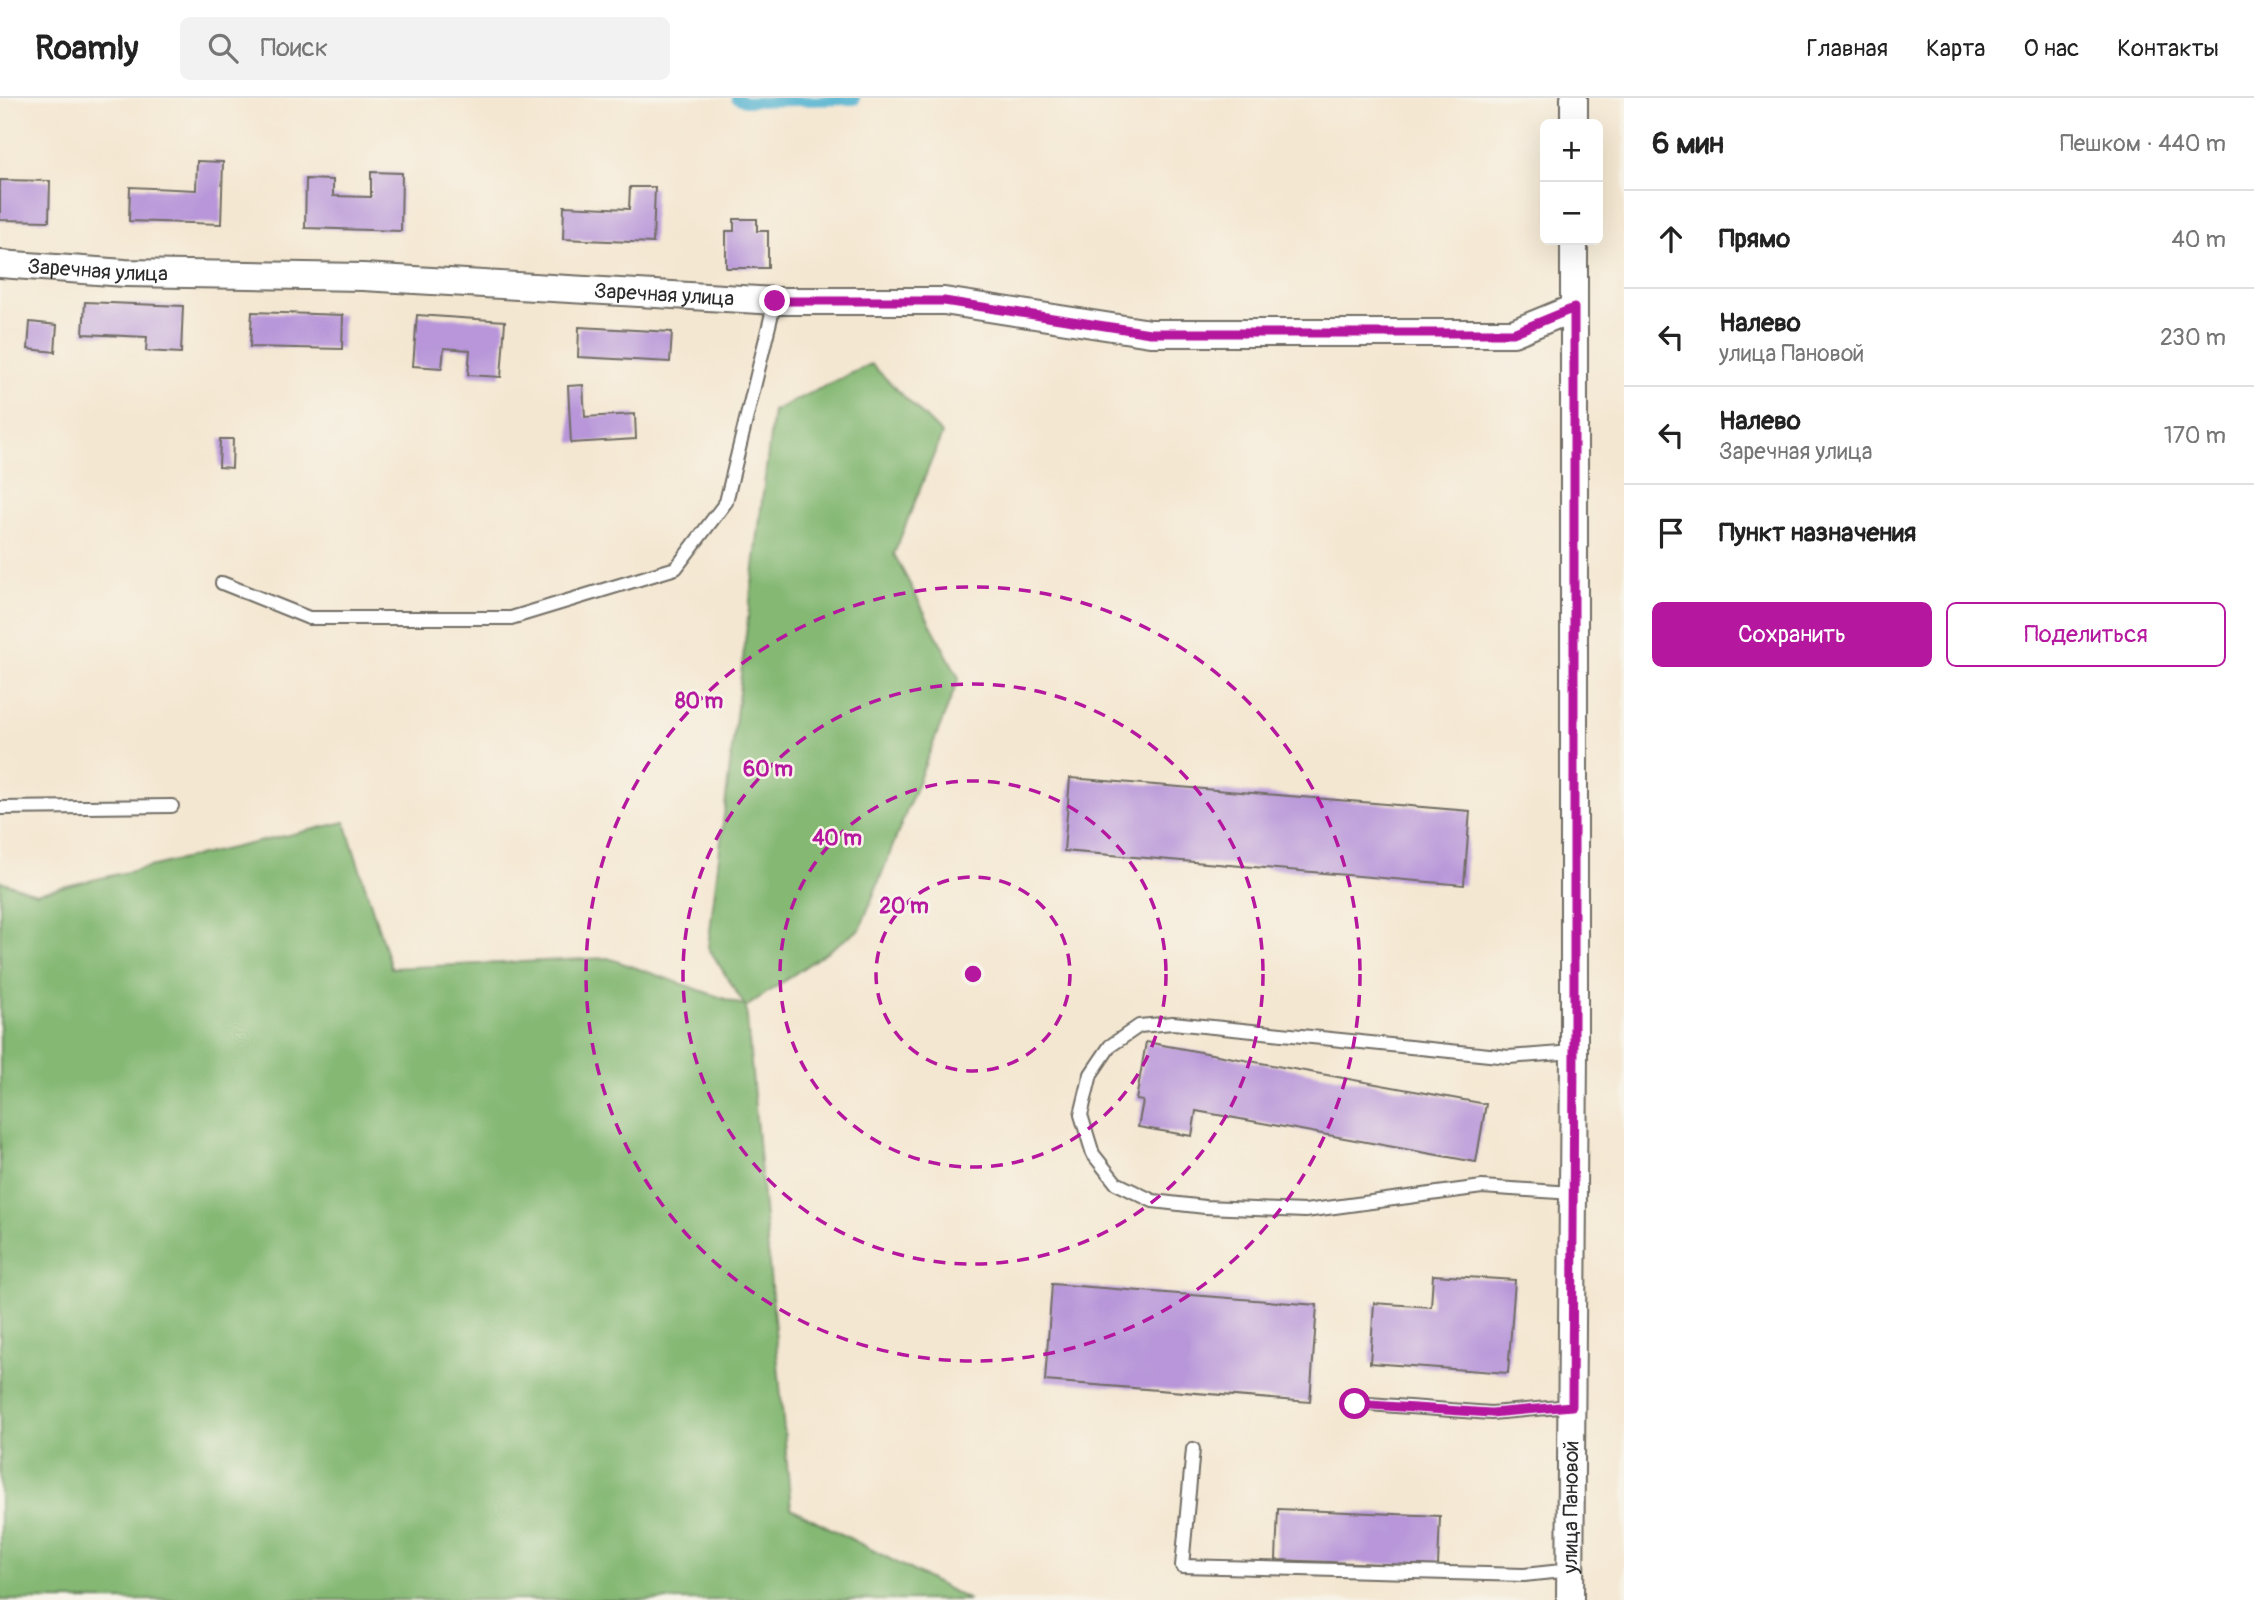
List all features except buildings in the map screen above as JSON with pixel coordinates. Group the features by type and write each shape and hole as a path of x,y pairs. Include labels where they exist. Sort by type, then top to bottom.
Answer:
{"street":[{"path":"1574,98 1574,119"},
{"name":"улица Пановой","path":"1570,1600 1574,1052 1574,245"},
{"name":"Заречная улица","path":"0,264 125,273 363,277 775,301 944,301 1150,333 1513,333 1574,308"}],"lane":[{"path":"222,583 309,618 512,618 676,568 726,502 775,301"},
{"path":"0,808 172,806"},
{"path":"1573,1193 1482,1187 1304,1211 1205,1207 1153,1201 1116,1183 1093,1154 1081,1115 1091,1074 1110,1046 1139,1026 1174,1023 1509,1057 1574,1052"},
{"path":"1355,1404 1491,1413 1572,1406"},
{"path":"1193,1449 1182,1566 1524,1575 1571,1570"}],"green space":[{"path":"871,364 942,434 894,554 959,678 860,929 746,1007 791,1508 969,1600 0,1600 0,881 36,893 345,822 391,968 608,958 745,1006 708,947 773,411"}],"waterway":[{"path":"736,98 745,102 855,98"}],"route":[{"path":"775,301 944,301 1150,333 1513,333 1574,308 1572,1406 1491,1413 1355,1404"}]}
